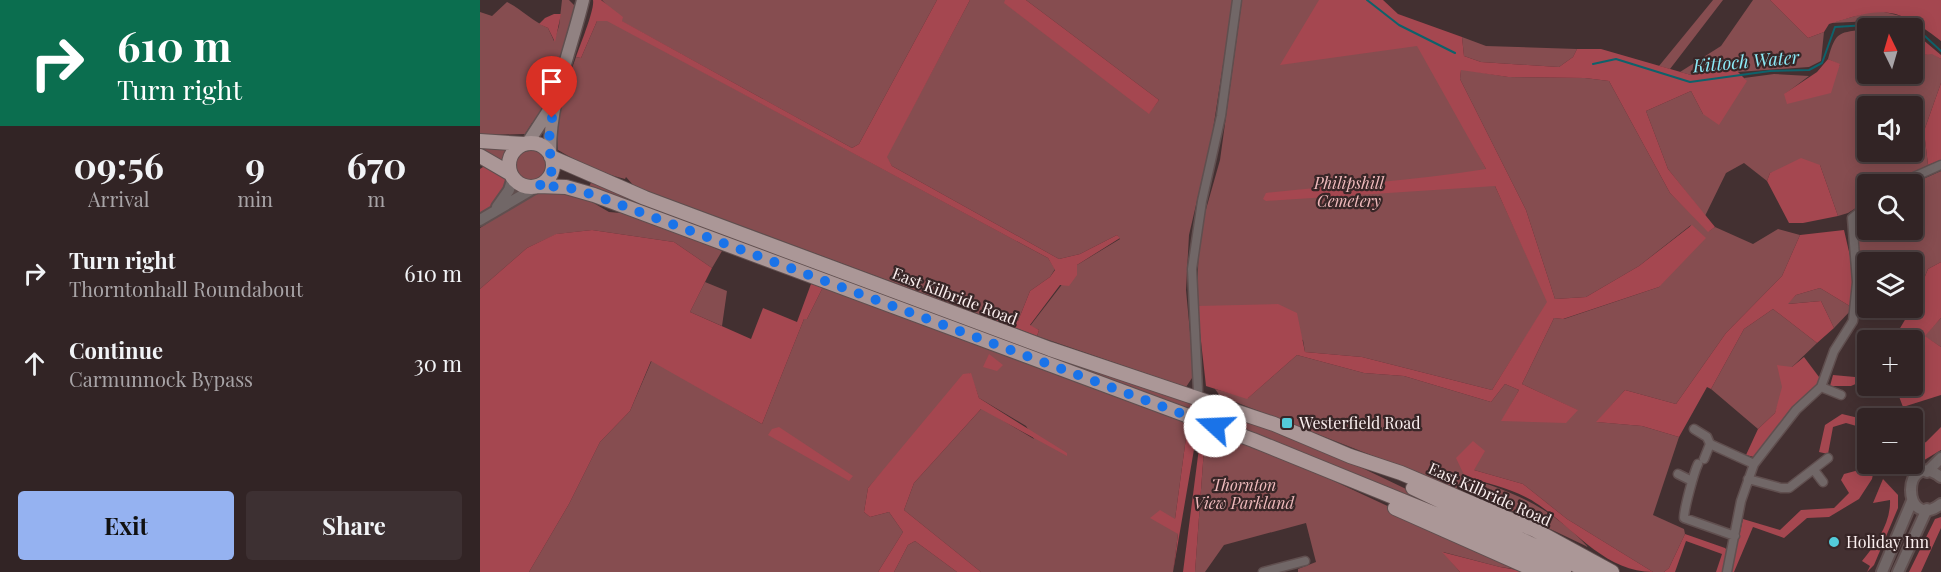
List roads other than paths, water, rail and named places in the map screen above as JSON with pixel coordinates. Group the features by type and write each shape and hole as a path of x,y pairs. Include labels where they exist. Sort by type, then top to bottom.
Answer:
{"main road":[{"path":"480,156 512,176 523,186 537,186 550,176 550,132 556,96 583,0"},
{"path":"512,176 511,157 526,144 556,96"},
{"path":"480,141 543,147 551,156"},
{"name":"East Kilbride Road","path":"551,156 645,198 1050,350 1195,400 1274,424 1350,456 1401,473 1504,516 1612,572"},
{"name":"East Kilbride Road","path":"537,186 566,187 594,195 1229,431 1315,467 1500,535"},
{"name":"East Kilbride Road","path":"1350,456 1500,535 1548,564"},
{"name":"East Kilbride Road","path":"1315,467 1395,508 1548,564"},
{"path":"1548,564 1564,572"},
{"path":"1548,564 1590,572"}],"street":[{"path":"1195,400 1198,391 1192,269 1202,201 1221,116 1237,0"},
{"path":"1921,174 1941,165"},
{"path":"493,212 509,190 512,176"},
{"path":"480,220 537,186"},
{"path":"1727,572 1748,479 1754,464 1796,410 1821,387 1834,351 1853,321 1857,282 1852,218 1857,214"},
{"path":"1821,387 1841,395"},
{"path":"1694,429 1707,437 1710,444 1754,464"},
{"path":"1710,444 1690,480 1692,488 1684,512 1686,520 1735,536"},
{"path":"1748,479 1789,488 1828,458"},
{"path":"1927,509 1912,501 1909,493 1910,484 1916,476 1927,472 1941,458"},
{"path":"1814,470 1823,482"},
{"path":"1927,472 1941,477"},
{"path":"1678,474 1690,480"},
{"path":"1882,572 1912,501"},
{"path":"1898,572 1927,509 1941,504"},
{"path":"1263,572 1290,568 1305,561"}],"waterway":[{"name":"Kittoch Water","path":"1367,0 1399,25 1455,53"},
{"name":"Kittoch Water","path":"1593,64 1616,59 1690,82 1770,71 1809,70 1822,63 1835,27 1899,23 1914,26 1941,51"}],"place":[{"name":"Westerfield Road","path":"1287,423"},
{"name":"Holiday Inn","path":"1834,542"}],"park label":[{"name":"Philipshill Cemetery","path":"1349,192"},
{"name":"Thornton View Parkland","path":"1244,494"}]}
